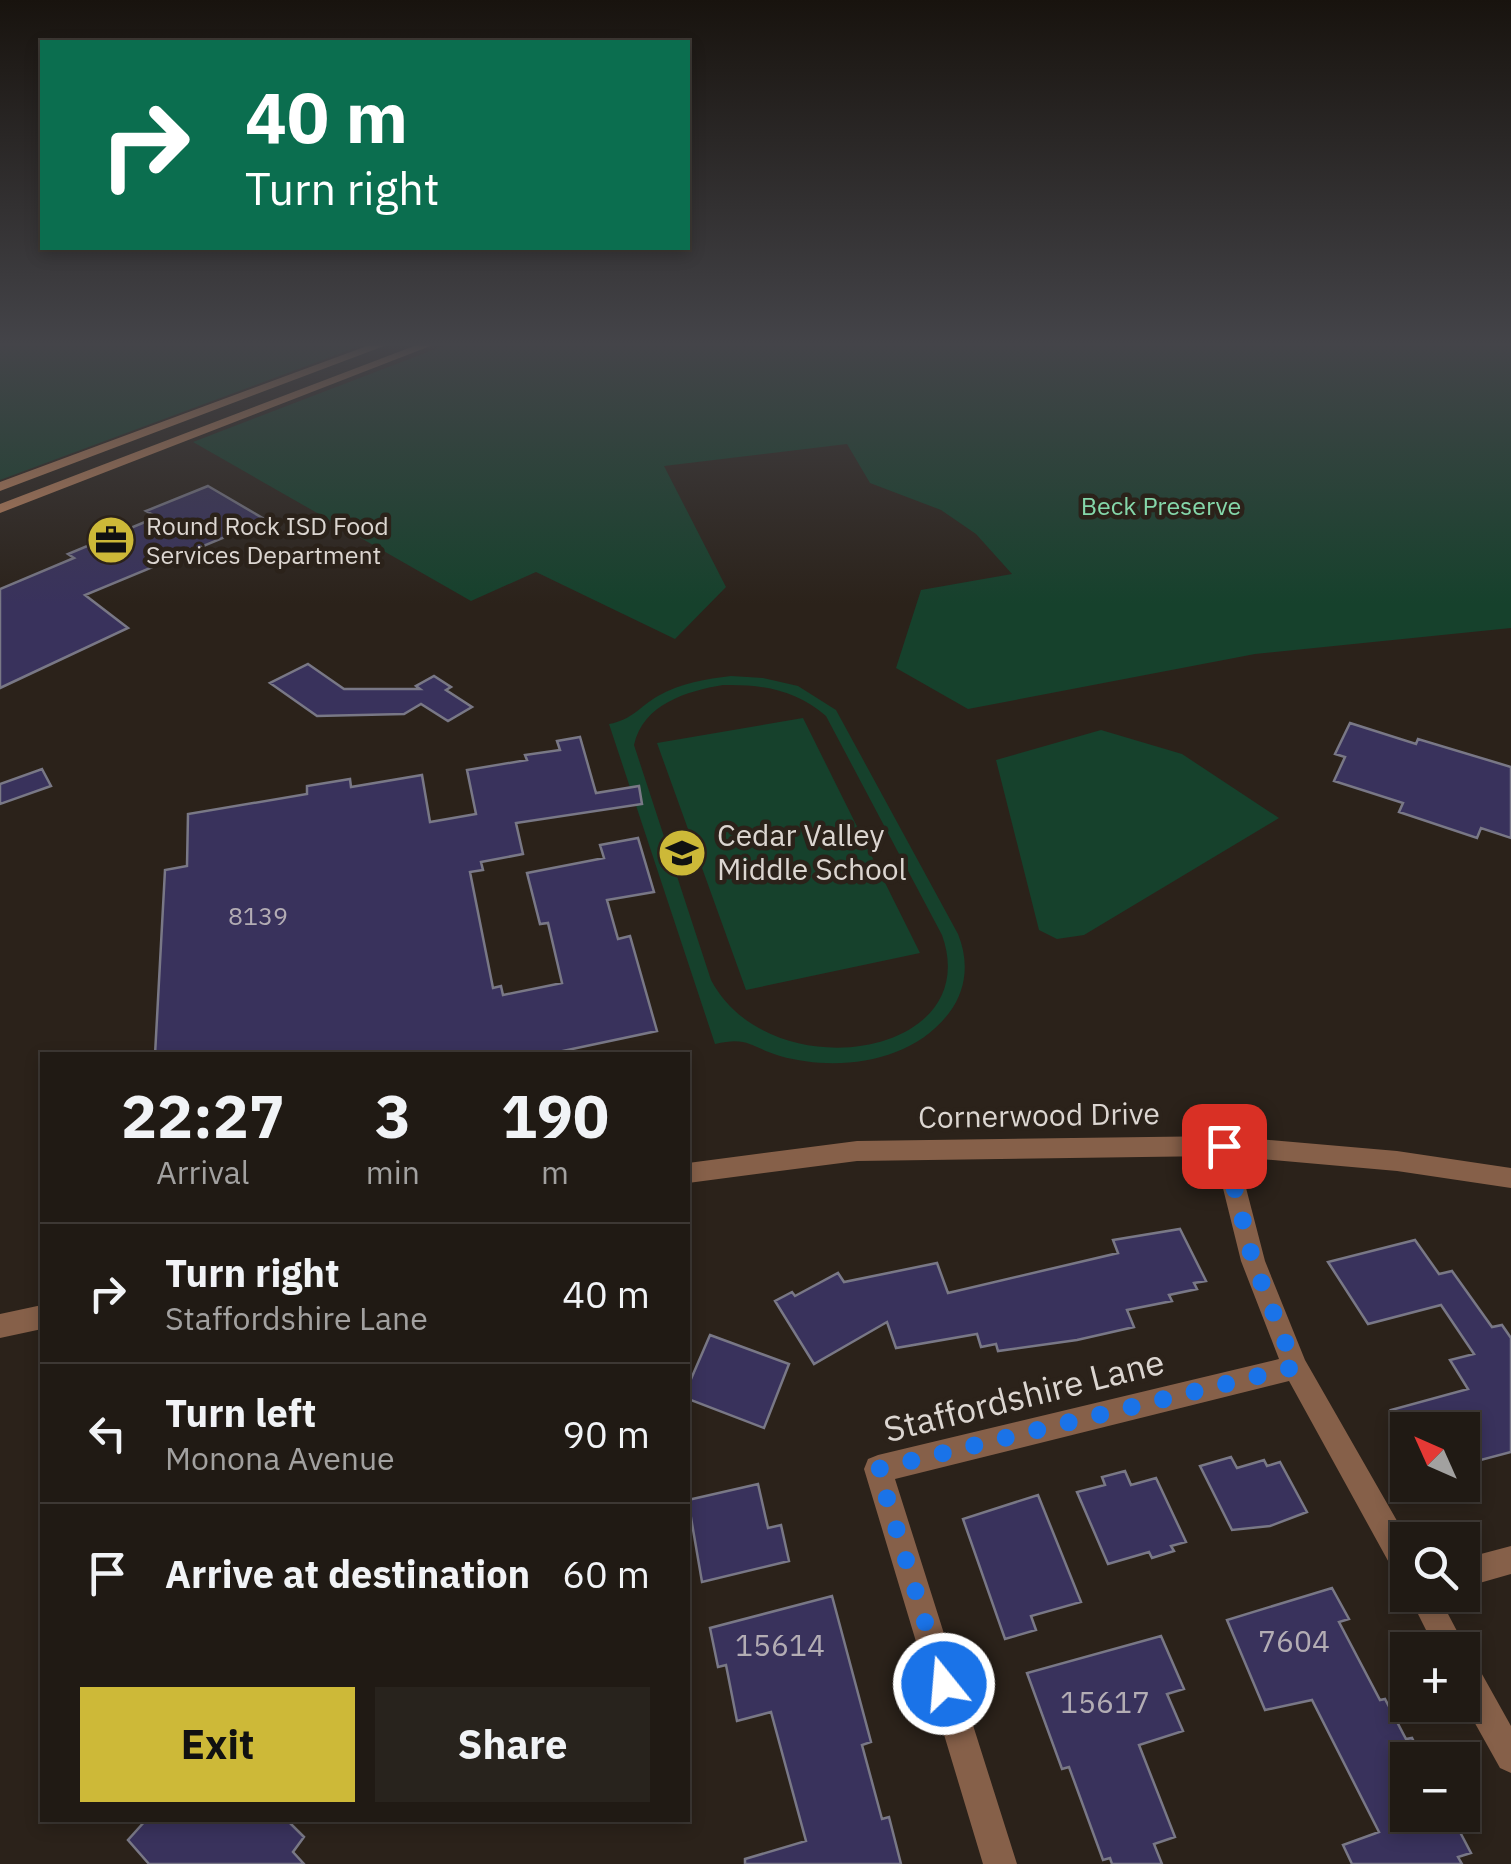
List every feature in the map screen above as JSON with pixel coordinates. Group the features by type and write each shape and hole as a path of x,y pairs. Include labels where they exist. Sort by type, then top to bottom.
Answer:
{"street":[{"path":"0,487 153,430"},
{"path":"0,509 206,430"},
{"path":"1224,1146 1253,1261 1295,1367 1390,1538"},
{"name":"Cornerwood Drive","path":"690,1173 856,1151 1224,1146 1397,1161 1511,1178"},
{"path":"0,1326 40,1317"},
{"name":"Staffordshire Lane","path":"1000,1864 878,1469 1295,1367"},
{"path":"1480,1569 1511,1560"},
{"path":"1480,1701 1511,1757"}],"green space":[{"path":"0,430 134,430 0,480"},
{"name":"Beck Preserve","path":"224,430 1511,430 1511,628 1255,654 968,709 896,668 921,590 1012,574 976,534 941,510 870,483 847,444 664,466 726,587 675,639 536,572 471,601 193,442"},
{"path":"731,676 798,686 836,710 958,934 965,965 960,994 933,1030 894,1053 849,1063 825,1063 780,1056 743,1042 715,1044 609,724 676,688","holes":["737,685 791,695 826,716 942,935 947,977 933,1010 904,1033 865,1045 822,1047 778,1037 740,1015 711,980 634,745 647,719 668,702 709,688"]},
{"path":"803,718 920,953 746,990 657,743"},
{"path":"1101,730 1182,754 1279,818 1084,935 1057,939 1039,930 996,760"}],"building":[{"path":"208,486 266,520 85,595 128,628 0,688 0,589 74,558 68,554 157,517 146,511"},
{"path":"308,664 344,689 420,689 416,686 434,676 451,687 446,690 472,707 448,721 421,704 404,714 317,716 270,683"},
{"path":"1350,723 1511,767 1511,838 1481,828 1477,838 1399,812 1403,803 1334,781 1345,757 1335,754"},
{"path":"580,737 596,793 639,786 642,804 516,823 523,854 481,862 483,870 470,872 493,988 501,986 503,995 562,983 548,923 540,924 527,873 604,858 600,845 638,838 654,892 607,900 618,939 630,936 657,1031 558,1052 155,1052 165,870 187,866 188,814 307,794 307,786 350,779 351,787 422,775 430,822 476,814 467,770 560,750 557,741"},
{"path":"42,769 51,786 0,804 0,784"},
{"path":"1180,1229 1206,1281 1194,1283 1197,1289 1169,1295 1172,1301 1127,1310 1134,1327 1077,1340 998,1351 996,1344 981,1347 977,1334 896,1348 887,1322 814,1364 775,1301 792,1292 795,1296 838,1273 844,1282 937,1263 948,1293 1118,1253 1113,1240"},
{"path":"1415,1240 1439,1274 1452,1271 1492,1327 1502,1325 1511,1338 1511,1452 1480,1460 1480,1412 1392,1412 1468,1389 1450,1360 1474,1354 1441,1305 1368,1324 1328,1262"},
{"path":"710,1335 789,1364 764,1428 690,1400 690,1381"},
{"path":"1231,1457 1237,1468 1264,1460 1267,1466 1280,1462 1307,1512 1270,1526 1232,1530 1200,1466"},
{"path":"1125,1471 1131,1485 1156,1478 1186,1542 1171,1546 1174,1551 1152,1558 1149,1552 1108,1564 1077,1492 1105,1485 1102,1477"},
{"path":"758,1484 768,1528 781,1525 789,1561 702,1582 690,1500"},
{"path":"1038,1495 1081,1602 1031,1616 1036,1630 1005,1639 963,1519"},
{"path":"1332,1588 1349,1619 1339,1622 1380,1700 1385,1699 1390,1709 1390,1722 1397,1722 1406,1739 1412,1738 1414,1742 1390,1742 1390,1832 1460,1832 1471,1853 1458,1857 1462,1864 1352,1864 1343,1845 1379,1832 1312,1700 1265,1710 1227,1620"},
{"path":"832,1596 871,1742 862,1745 882,1819 889,1817 901,1864 745,1864 745,1859 806,1841 771,1712 737,1721 726,1665 718,1667 710,1628"},
{"path":"1161,1636 1184,1689 1167,1694 1183,1731 1139,1745 1175,1837 1154,1844 1162,1864 1112,1864 1110,1858 1103,1860 1069,1767 1062,1769 1027,1673"},
{"path":"144,1822 289,1822 304,1837 293,1852 304,1864 149,1864 128,1840"}],"place":[{"name":"Round Rock ISD Food Services Department","path":"111,540"},
{"name":"Cedar Valley Middle School","path":"682,853"}],"route":[{"path":"944,1684 878,1469 1295,1367 1253,1261 1224,1146"}]}
